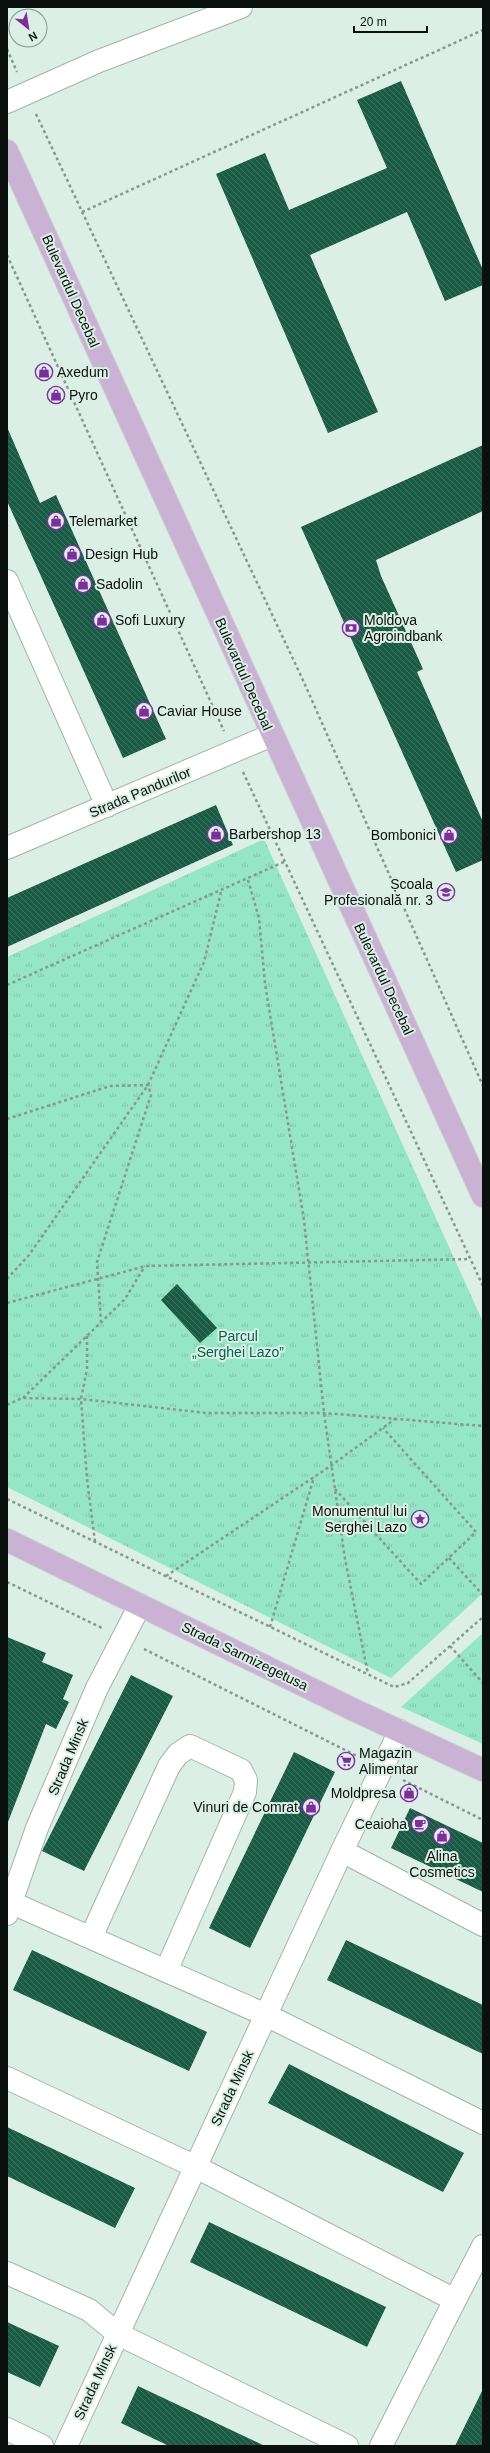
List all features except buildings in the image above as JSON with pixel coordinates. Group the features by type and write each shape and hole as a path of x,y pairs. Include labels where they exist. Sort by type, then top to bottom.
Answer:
{"main road":[{"name":"Bulevardul Decebal","path":"7,151 272,736 483,1196"},
{"name":"Strada Sarmizegetusa","path":"7,1540 483,1770"}],"street":[{"path":"16,97 99,61 241,7"},
{"path":"7,581 107,806"},
{"name":"Strada Pandurilor","path":"7,848 272,736"},
{"name":"Strada Minsk","path":"9,1908 37,1828 97,1688 122,1637 140,1605"},
{"name":"Strada Minsk","path":"66,2446 342,1851 400,1731"},
{"path":"91,1938 169,1766 178,1754 190,1746 241,1770 246,1780 245,1792 166,1971"},
{"path":"342,1851 483,1925"},
{"path":"9,1908 91,1938 266,2015 483,2123"},
{"path":"7,2078 196,2167 455,2300"},
{"path":"381,2446 483,2246"},
{"path":"7,2273 89,2310 118,2334 347,2446"},
{"path":"7,2429 42,2446"}],"path":[{"path":"82,212 483,30"},
{"path":"7,49 16,97 82,212 302,678 483,1086"},
{"path":"7,255 233,752 286,861 483,1286"},
{"path":"7,985 248,880 286,861"},
{"path":"248,880 259,918 265,984 304,1220 307,1261 324,1413 344,1559 368,1674"},
{"path":"7,1279 29,1255 148,1085 204,962 221,892"},
{"path":"7,1119 110,1086 148,1085"},
{"path":"101,1322 97,1262 102,1241 151,1095 148,1085"},
{"path":"7,1303 146,1266 307,1261 470,1259"},
{"path":"7,1405 22,1398 124,1300 146,1266"},
{"path":"87,1336 87,1369 81,1398 87,1479 95,1542"},
{"path":"22,1398 81,1398 206,1413 324,1413 483,1426"},
{"path":"166,1576 332,1465 396,1419"},
{"path":"335,1489 421,1584 476,1532 383,1428"},
{"path":"270,1627 314,1477"},
{"path":"7,1499 394,1686 408,1684 483,1617"},
{"path":"449,1558 483,1595"},
{"path":"7,1582 122,1637 483,1820"},
{"path":"450,1646 482,1682"}],"green space":[{"name":"Parcul „Serghei Lazo”","path":"264,839 483,1322 483,1593 391,1678 7,1487 7,957"},
{"path":"483,1633 483,1744 401,1707"}],"place":[{"name":"Axedum","path":"44,372"},
{"name":"Pyro","path":"56,395"},
{"name":"Telemarket","path":"56,521"},
{"name":"Design Hub","path":"72,554"},
{"name":"Sadolin","path":"83,584"},
{"name":"Sofi Luxury","path":"102,620"},
{"name":"Moldova Agroindbank","path":"351,628"},
{"name":"Caviar House","path":"144,711"},
{"name":"Barbershop 13","path":"216,834"},
{"name":"Bombonici","path":"449,835"},
{"name":"Școala Profesională nr. 3","path":"446,892"},
{"name":"Monumentul lui Serghei Lazo","path":"420,1519"},
{"name":"Magazin Alimentar","path":"346,1761"},
{"name":"Moldpresa","path":"409,1793"},
{"name":"Vinuri de Comrat","path":"311,1807"},
{"name":"Ceaioha","path":"420,1824"},
{"name":"Alina Cosmetics","path":"442,1836"}]}
